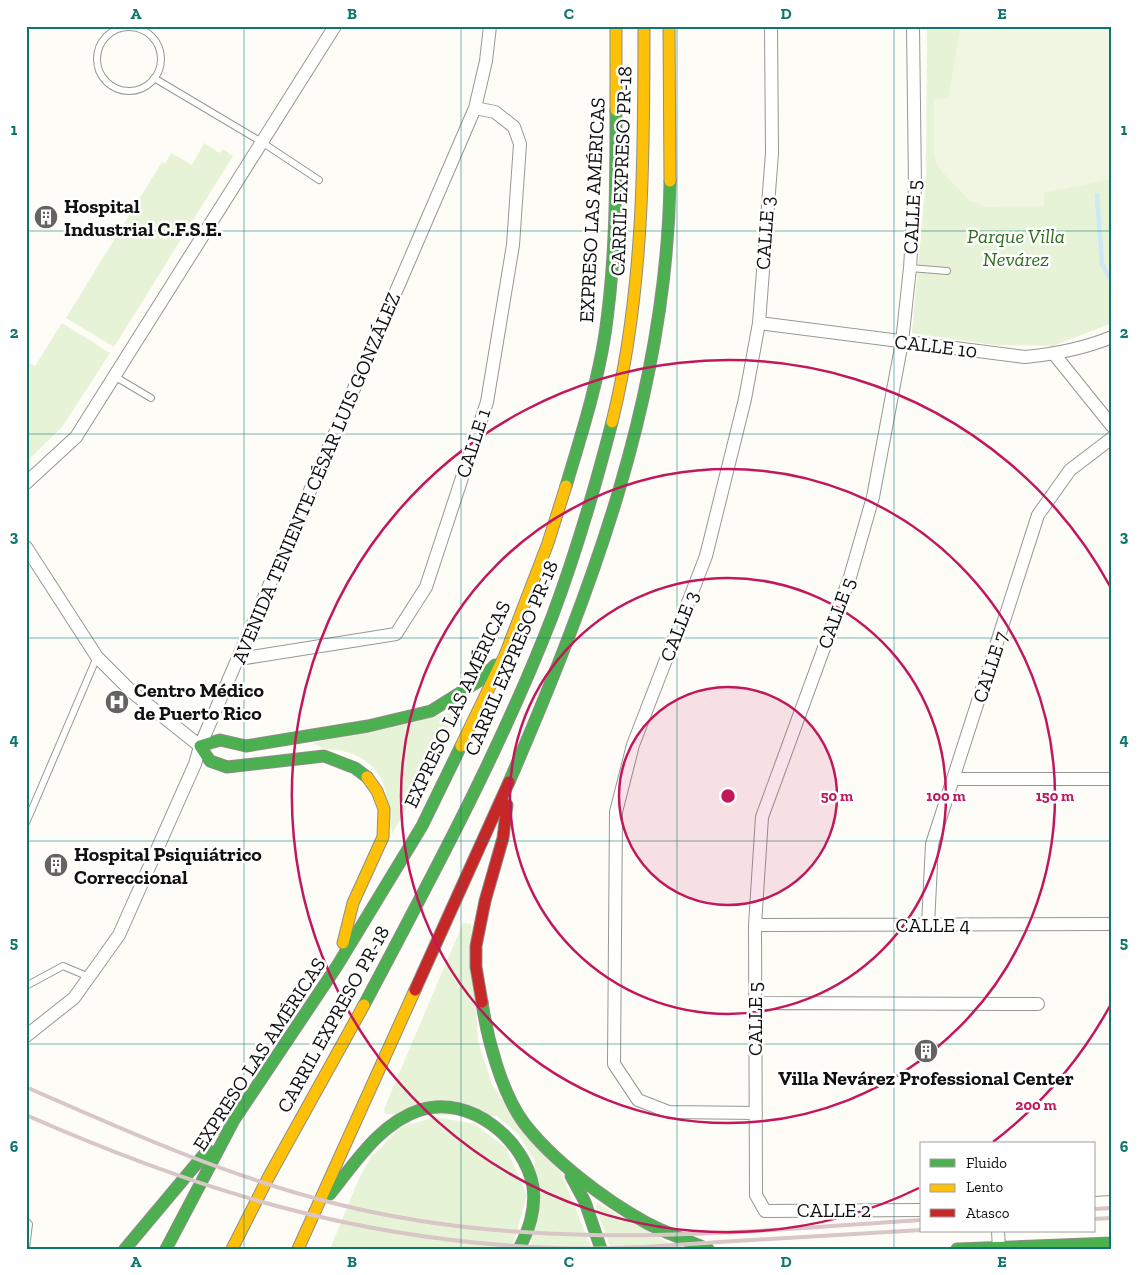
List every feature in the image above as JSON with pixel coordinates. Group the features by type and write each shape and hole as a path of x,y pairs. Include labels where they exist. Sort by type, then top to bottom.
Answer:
{"main road":[{"name":"EXPRESO LAS AMÉRICAS","path":"166,1249 234,1120 337,966 422,826 505,655 548,543 590,407 605,334 616,190 616,26"},
{"name":"CARRIL EXPRESO PR-18","path":"232,1249 278,1156 331,1066 481,780 570,567 591,504 614,413 635,287 642,202 645,129 644,26"},
{"path":"298,1249 378,1069 508,789 560,663 620,495 630,460 653,358 663,294 669,234 671,168 669,26"},
{"path":"337,966 353,903 383,837 384,809 377,791 370,780 356,768 324,756 227,767 210,761 200,746 220,740 246,746 368,726 432,711 479,681 505,655"},
{"path":"508,789 504,838 485,900 476,946 481,1009 496,1064 524,1123 568,1170 645,1222 708,1249"},
{"path":"314,1212 388,1128 405,1116 422,1110 440,1107 460,1110 478,1116 496,1127 514,1143 525,1161 532,1178 534,1212 530,1227 519,1249"},
{"path":"125,1249 234,1120"},
{"path":"568,1170 585,1202 601,1249"},
{"path":"134,1249 175,1188"},
{"path":"957,1249 1112,1243"}],"street":[{"path":"26,483 76,437 260,141 335,26"},
{"name":"AVENIDA TENIENTE CÉSAR LUIS GONZÁLEZ","path":"26,1036 74,998 119,935 195,764 200,746 475,108 486,61 490,26"},
{"name":"CALLE 3","path":"756,1113 669,1112 638,1100 614,1064 616,812 633,745 706,556 745,399 759,323 772,153 771,26"},
{"name":"CALLE 5","path":"756,1195 755,925 762,817 850,578 873,497 902,342 910,268 914,187 914,26"},
{"name":"CALLE 1","path":"239,658 396,634 426,587 487,402 513,245 520,144 514,127 495,112 475,108"},
{"name":"CALLE 10","path":"759,323 1008,355 1054,354 1088,347 1112,337"},
{"path":"1054,354 1112,426"},
{"name":"CALLE 7","path":"928,925 932,844 1038,514 1070,470 1112,438"},
{"path":"26,547 97,657 132,692 200,746"},
{"path":"954,779 1112,779"},
{"name":"CALLE 4","path":"755,925 1112,924"},
{"path":"755,1004 1038,1004"},
{"name":"CALLE 2","path":"756,1195 765,1211 920,1210"},
{"path":"1096,1203 1112,1202"},
{"path":"998,1232 999,1247"}],"lane":[{"path":"124,27 142,30 151,35 159,47 161,55 160,66 154,78 146,85 132,90 124,90 109,83 102,76 98,64 100,46 106,37 124,27"},
{"path":"154,78 260,141 318,180"},
{"path":"910,268 947,271"},
{"path":"114,376 151,398"},
{"path":"26,823 97,657"},
{"path":"26,986 62,966 89,977"},
{"path":"26,1221 29,1224 26,1248"}],"green space":[{"name":"Parque Villa Nevárez","path":"927,26 1112,26 1112,323 1053,346 994,345 912,333 926,178"},
{"path":"961,26 1112,26 1112,179 1044,193 1044,206 986,207 969,200 937,166 934,153 934,99 948,98"},
{"path":"204,143 220,153 223,149 233,156 114,347 66,318 162,162 165,164 171,153 192,165"},
{"path":"62,323 110,353 62,427 26,462 26,361 35,366"},
{"path":"449,713 452,715 452,719 392,834 389,806 377,772 358,756 343,751 323,748 313,743"},
{"path":"463,923 471,924 478,1041 492,1084 511,1113 561,1173 592,1249 531,1249 535,1161 519,1135 497,1116 385,1114 384,1109"},
{"path":"435,1117 475,1124 506,1148 527,1195 512,1249 330,1249 360,1176 371,1157 401,1127"},
{"path":"597,1203 680,1249 611,1249 596,1207"}],"waterway":[{"path":"1097,195 1102,264 1112,283"}],"railway":[{"path":"26,1087 141,1137 257,1181 337,1204 410,1219 483,1229 556,1234 629,1235 702,1234 920,1220"},
{"path":"26,1115 91,1143 219,1189 283,1208 348,1223 415,1235 483,1243 554,1248 595,1248 920,1230"},
{"path":"1096,1209 1112,1208"},
{"path":"1096,1219 1112,1218"}],"traffic: fast":[{"path":"566,486 593,392 602,353 609,306 613,250 616,110"},
{"path":"509,782 569,637 620,489 640,413 655,337 666,260 670,181"},
{"path":"364,1005 464,814 532,667 569,569 592,496 612,422"},
{"path":"367,777 355,768 324,756 227,767 210,761 200,746 220,740 246,746 368,726 431,711 479,681 495,665"},
{"path":"166,1249 234,1120 337,966 422,826 461,746"},
{"path":"482,1002 492,1048 502,1081 516,1111 536,1137 564,1165 629,1213 668,1233 708,1249"},
{"path":"330,1194 369,1145 393,1124 420,1110 439,1107 458,1109 476,1115 492,1125 507,1138 519,1153 528,1170 534,1195 533,1211 529,1227 519,1249"},
{"path":"125,1249 208,1150"},
{"path":"571,1176 585,1202 601,1249"},
{"path":"957,1249 1112,1243"}],"traffic: slow":[{"path":"616,26 616,110"},
{"path":"612,422 623,374 636,275 644,126 644,26"},
{"path":"669,26 670,181"},
{"path":"461,746 505,655 548,543 566,486"},
{"path":"343,943 353,903 383,837 384,809 377,791 367,777"},
{"path":"298,1249 415,990"},
{"path":"232,1249 268,1178 364,1005"}],"traffic: jam":[{"path":"415,990 509,782"},
{"path":"482,1002 476,967 476,946 485,901 503,838 507,805"}],"place":[{"name":"Hospital Industrial C.F.S.E.","path":"46,217"},
{"name":"Centro Médico de Puerto Rico","path":"117,702"},
{"name":"Hospital Psiquiátrico Correccional","path":"56,865"},
{"name":"Villa Nevárez Professional Center","path":"926,1051"}]}
